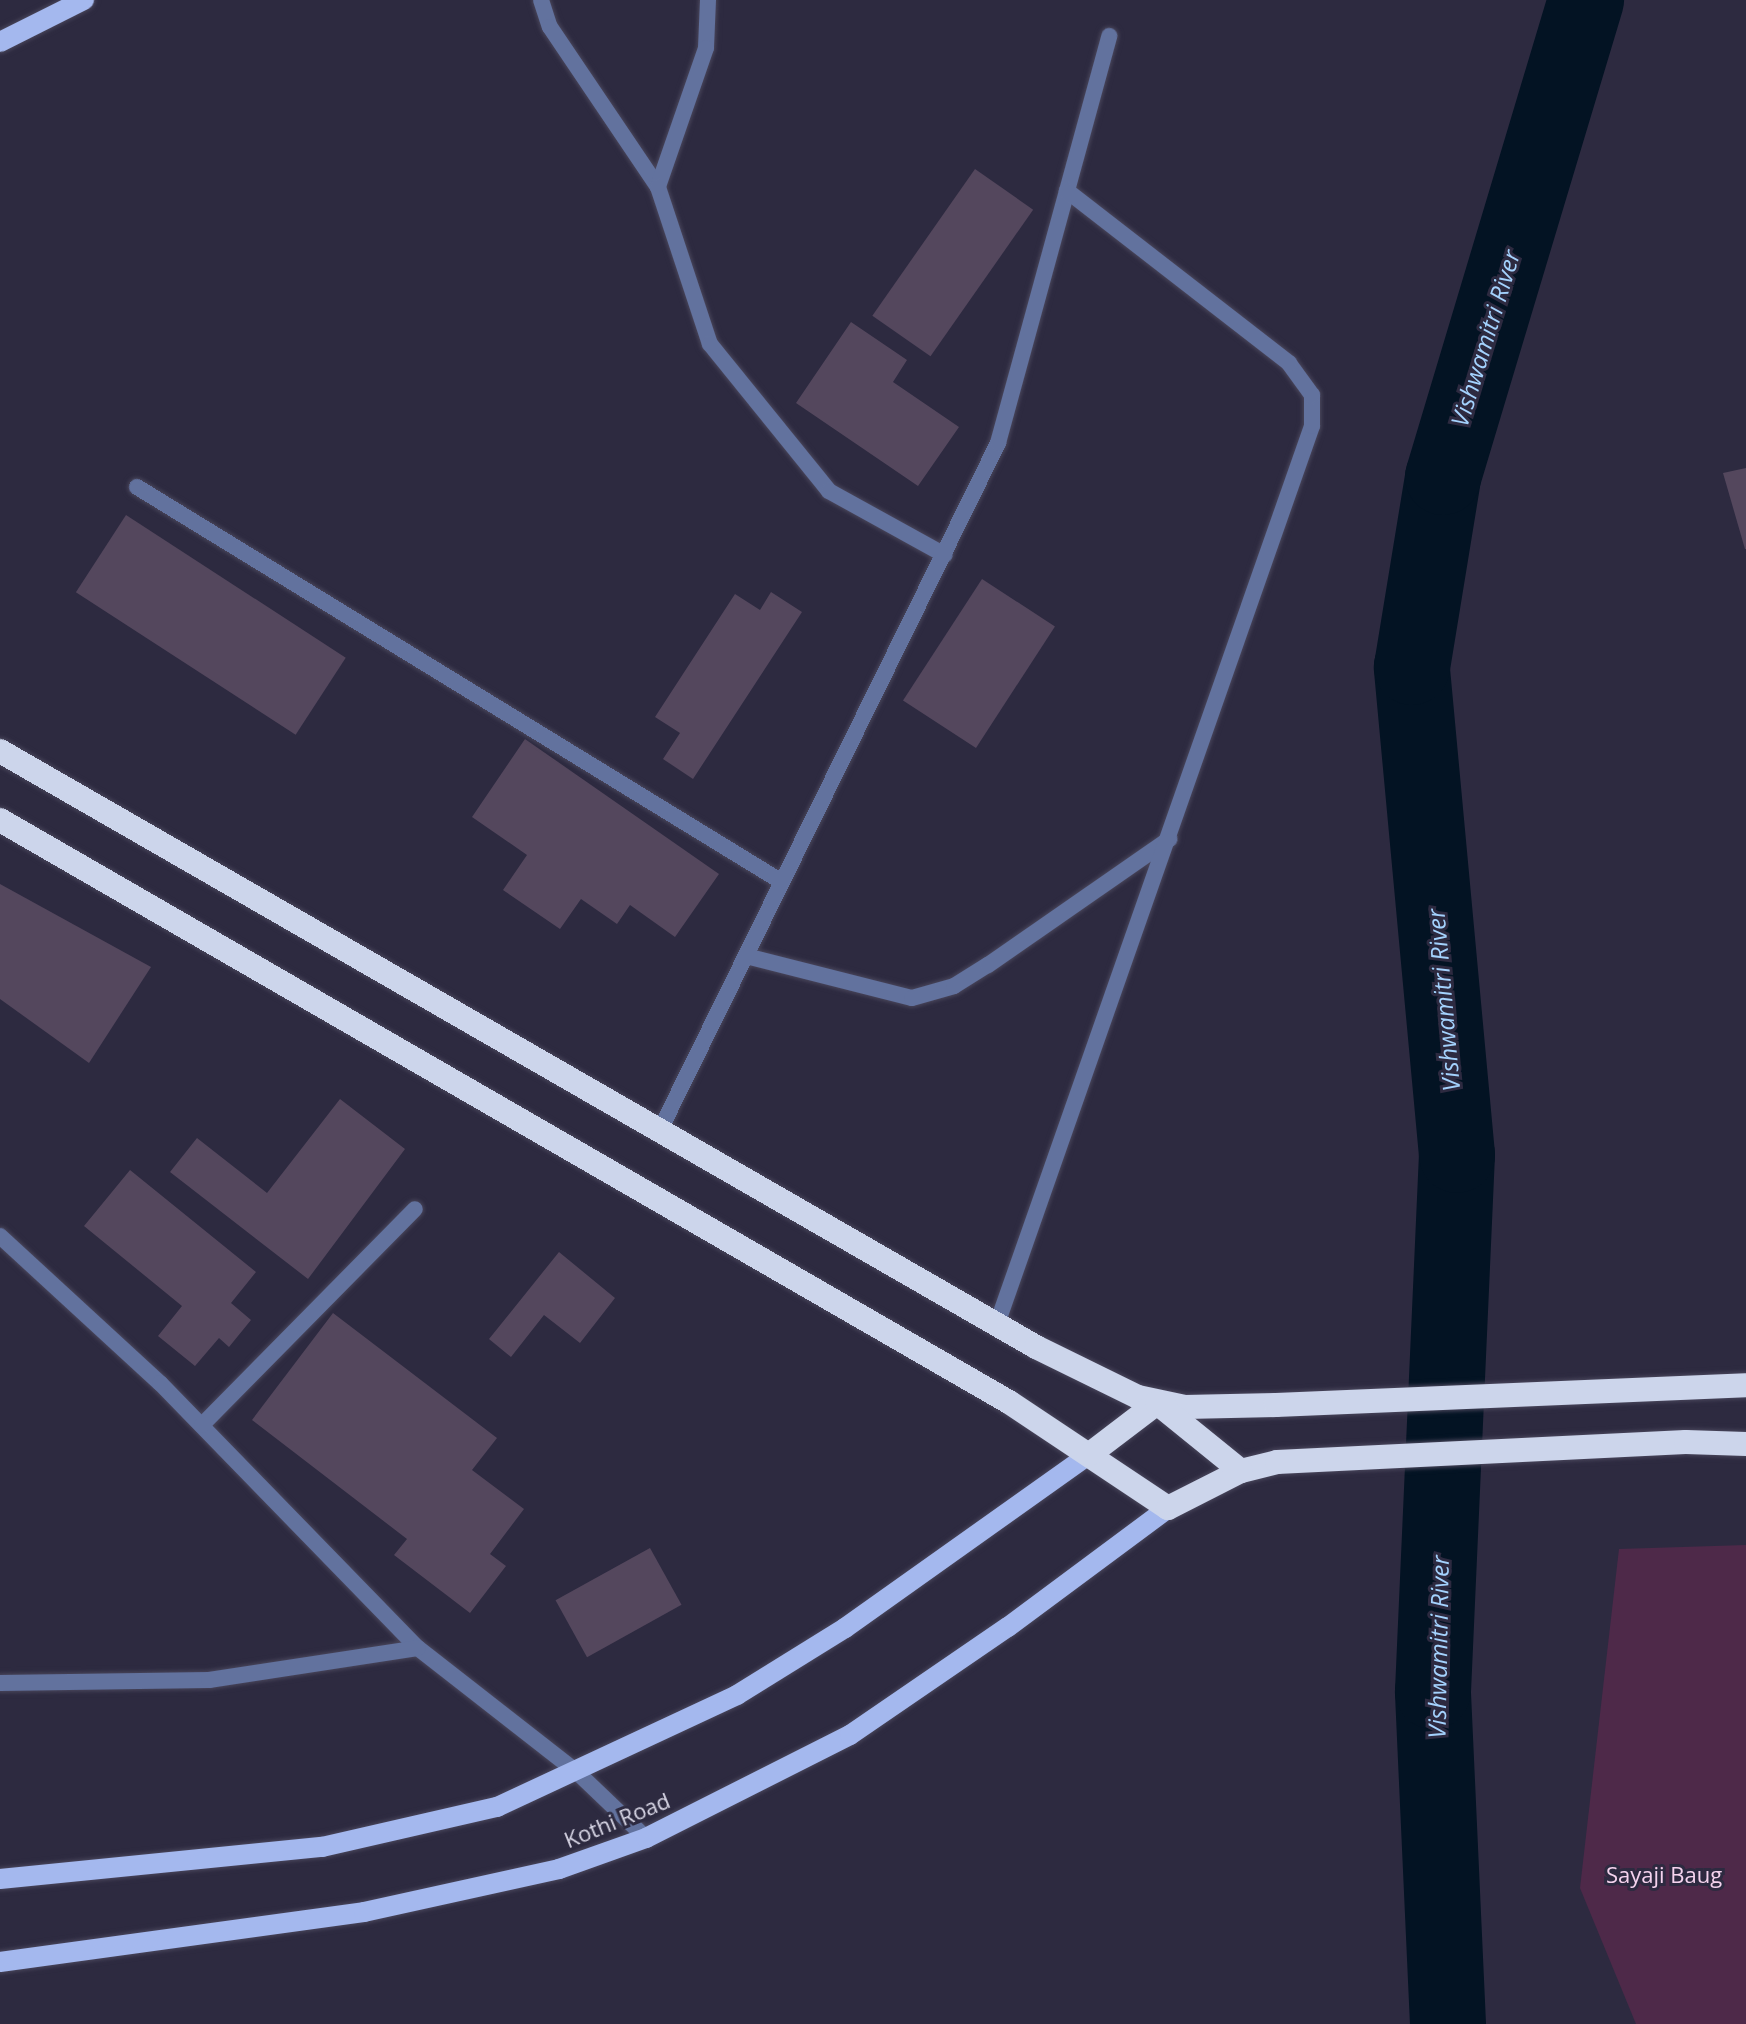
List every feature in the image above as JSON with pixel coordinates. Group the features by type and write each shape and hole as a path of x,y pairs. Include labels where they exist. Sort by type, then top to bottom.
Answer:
{"highway":[{"path":"0,751 997,1324 1117,1389 1157,1403 1276,1405 1746,1385"},
{"path":"0,820 1090,1454 1168,1508 1241,1471 1277,1462 1686,1442 1746,1444"},
{"path":"1090,1454 1157,1403"},
{"path":"1157,1403 1241,1471"}],"main road":[{"path":"0,42 84,0"},
{"path":"0,1879 322,1847 497,1807 578,1773 737,1695 845,1628 1090,1454"},
{"name":"Kothi Road","path":"0,1962 364,1912 559,1869 646,1838 850,1735 1008,1627 1168,1508"}],"street":[{"path":"541,0 550,27 658,187 710,344 829,491 945,555"},
{"path":"658,187 706,48 708,0"},
{"path":"660,1130 998,443 1109,36"},
{"path":"997,1324 1299,473 1312,426 1312,395 1289,363 1067,191"},
{"path":"137,487 782,882"},
{"path":"746,956 912,998 954,986 988,965 1169,839"},
{"path":"202,1425 415,1209"},
{"path":"0,1236 202,1425 418,1648 578,1773 646,1838"},
{"path":"0,1683 209,1680 418,1648"}],"green space":[{"name":"Sayaji Baug","path":"1746,1545 1746,2024 1636,2024 1580,1888 1619,1549"}],"building":[{"path":"975,169 1033,210 930,356 872,316"},
{"path":"851,322 907,360 893,382 959,427 918,486 796,403"},
{"path":"1746,468 1746,549 1745,549 1723,473"},
{"path":"126,515 346,658 296,735 76,592"},
{"path":"982,579 1055,626 976,748 903,701"},
{"path":"771,592 802,612 693,779 663,759 680,733 655,717 735,594 760,610"},
{"path":"525,739 719,874 675,937 630,905 617,924 581,899 560,929 503,890 527,855 472,817"},
{"path":"0,884 151,967 89,1063 0,999"},
{"path":"340,1099 405,1149 308,1279 170,1172 197,1138 267,1193"},
{"path":"130,1170 256,1272 231,1303 251,1320 229,1347 219,1338 195,1366 158,1336 182,1306 84,1226"},
{"path":"559,1252 615,1298 580,1343 544,1315 511,1357 489,1339"},
{"path":"333,1313 497,1438 472,1470 524,1509 490,1554 506,1566 470,1613 394,1555 407,1539 252,1420"},
{"path":"650,1548 682,1605 587,1657 556,1600"}],"waterway":[{"name":"Vishwamitri River","path":"1448,2024 1433,1691 1457,1155 1412,667 1443,477 1586,0"}]}
